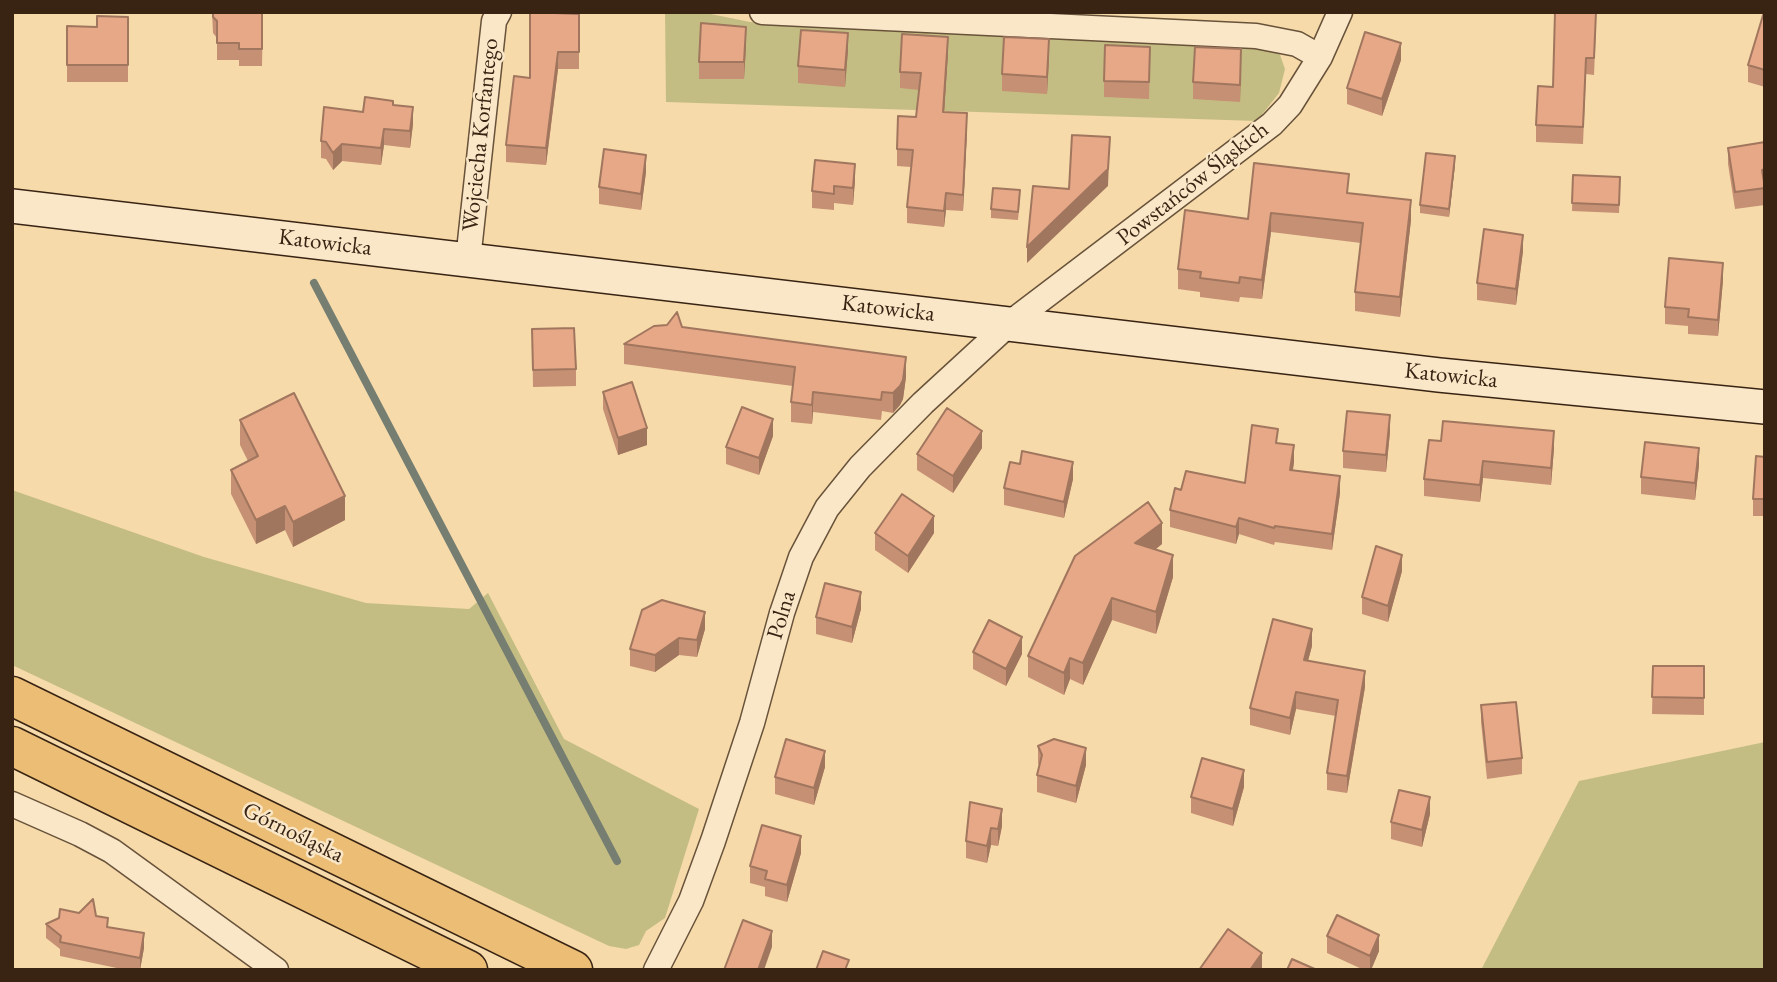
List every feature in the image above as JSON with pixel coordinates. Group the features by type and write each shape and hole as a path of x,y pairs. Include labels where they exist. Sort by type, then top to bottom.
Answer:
{"main road":[{"name":"Górnośląska","path":"12,696 573,970"},
{"name":"Górnośląska","path":"12,746 468,970"}],"street":[{"name":"Wojciecha Korfantego","path":"468,260 494,21 499,12"},
{"path":"762,12 1256,36 1297,44 1320,57"},
{"name":"Powstańców Śląskich","path":"1010,323 1272,124 1290,106 1320,57 1340,12"},
{"name":"Katowicka","path":"12,206 1438,375 1765,407"},
{"name":"Polna","path":"656,970 691,901 709,853 751,723 782,613 801,558 827,508 860,467 923,403 1010,323"},
{"path":"12,804 80,834 112,852 276,970"}],"shaded area":[{"path":"665,12 701,12 750,22 1255,40 1279,52 1285,69 1279,93 1257,121 666,102"},
{"path":"12,490 204,557 366,603 469,609 488,593 564,739 699,809 665,918 646,931 639,945 626,949 609,946 12,665"},
{"path":"1765,742 1765,970 1481,970 1579,781"}],"building":[{"path":"213,12 262,12 262,49 239,49 239,43 217,43 217,21"},
{"path":"530,12 579,14 579,52 558,52 546,148 506,145 514,76 530,78"},
{"path":"1555,12 1596,12 1594,58 1586,58 1583,127 1536,125 1538,86 1553,87"},
{"path":"1765,12 1765,70 1748,65"},
{"path":"97,16 128,17 128,65 67,65 67,26 97,27"},
{"path":"701,23 746,27 744,62 699,62"},
{"path":"801,30 848,33 845,70 798,66"},
{"path":"1365,32 1401,43 1382,99 1347,88"},
{"path":"902,34 948,37 943,112 967,113 963,195 946,193 944,211 907,207 913,150 897,149 898,116 916,117 921,73 900,72"},
{"path":"1004,37 1049,39 1047,77 1002,74"},
{"path":"1105,45 1150,47 1149,82 1104,81"},
{"path":"1195,47 1241,49 1240,85 1193,82"},
{"path":"365,97 393,101 393,105 413,107 410,131 384,129 381,148 342,144 333,153 326,142 321,141 324,107 363,112"},
{"path":"1072,135 1110,137 1108,169 1027,247 1033,186 1069,189"},
{"path":"1765,142 1765,169 1762,170 1765,188 1735,192 1728,148"},
{"path":"604,149 646,155 641,194 599,187"},
{"path":"1426,153 1455,156 1449,209 1420,205"},
{"path":"815,160 855,164 853,188 834,186 834,194 812,191"},
{"path":"1254,163 1349,174 1347,193 1411,200 1400,297 1355,292 1363,223 1271,213 1262,280 1240,277 1239,283 1200,278 1201,272 1178,269 1185,210 1248,219"},
{"path":"1573,175 1620,177 1619,205 1572,203"},
{"path":"993,188 1020,190 1018,212 991,209"},
{"path":"1484,229 1523,235 1516,289 1477,283"},
{"path":"1669,258 1723,263 1718,320 1688,317 1689,309 1665,307"},
{"path":"677,312 682,327 906,357 903,380 893,393 882,392 881,400 813,392 812,405 791,402 795,367 624,344 654,326 667,325"},
{"path":"574,328 576,369 533,370 532,329"},
{"path":"632,382 647,428 618,438 603,392"},
{"path":"294,393 345,496 293,522 285,506 256,520 231,470 258,456 240,420"},
{"path":"742,407 773,419 759,458 726,447"},
{"path":"947,408 982,431 953,476 917,454"},
{"path":"1347,411 1390,415 1386,455 1343,451"},
{"path":"1443,421 1554,431 1551,468 1483,461 1480,485 1424,479 1429,440 1441,441"},
{"path":"1252,425 1278,429 1276,443 1294,445 1290,470 1340,476 1332,534 1274,528 1239,518 1236,527 1170,510 1175,488 1181,490 1186,471 1245,483"},
{"path":"1645,442 1699,448 1695,483 1641,477"},
{"path":"1022,451 1073,462 1064,502 1004,488 1010,462 1020,464"},
{"path":"1756,456 1765,457 1765,499 1753,499"},
{"path":"902,494 934,516 908,556 875,533"},
{"path":"1148,502 1162,523 1135,543 1173,555 1156,612 1112,598 1083,663 1070,658 1064,673 1028,656 1075,556"},
{"path":"1376,546 1402,555 1388,606 1362,597"},
{"path":"825,583 861,592 852,627 816,617"},
{"path":"662,600 705,612 697,640 679,638 655,655 630,649 642,610"},
{"path":"1273,619 1312,629 1304,660 1365,671 1347,776 1327,773 1338,700 1296,692 1290,718 1250,708"},
{"path":"989,620 1022,637 1006,669 973,652"},
{"path":"1653,666 1704,666 1704,698 1652,697"},
{"path":"1516,702 1522,758 1487,762 1481,705"},
{"path":"786,739 825,751 814,788 775,777"},
{"path":"1054,739 1086,748 1076,786 1037,775 1042,755 1038,746"},
{"path":"1202,758 1244,770 1233,809 1191,797"},
{"path":"1399,790 1430,797 1422,830 1391,822"},
{"path":"970,802 1002,809 998,829 991,828 987,846 966,841"},
{"path":"762,825 801,836 787,885 765,879 767,871 750,866"},
{"path":"93,899 96,916 108,918 107,927 144,933 140,958 60,942 61,936 46,924 59,918 60,909 79,913"},
{"path":"1337,915 1379,935 1370,956 1327,936"},
{"path":"743,920 772,931 758,970 724,970"},
{"path":"1228,929 1262,953 1250,970 1199,970"},
{"path":"823,951 849,960 845,970 816,970"},
{"path":"1292,959 1317,970 1287,970"}],"waterway":[{"path":"314,283 617,861"}]}
